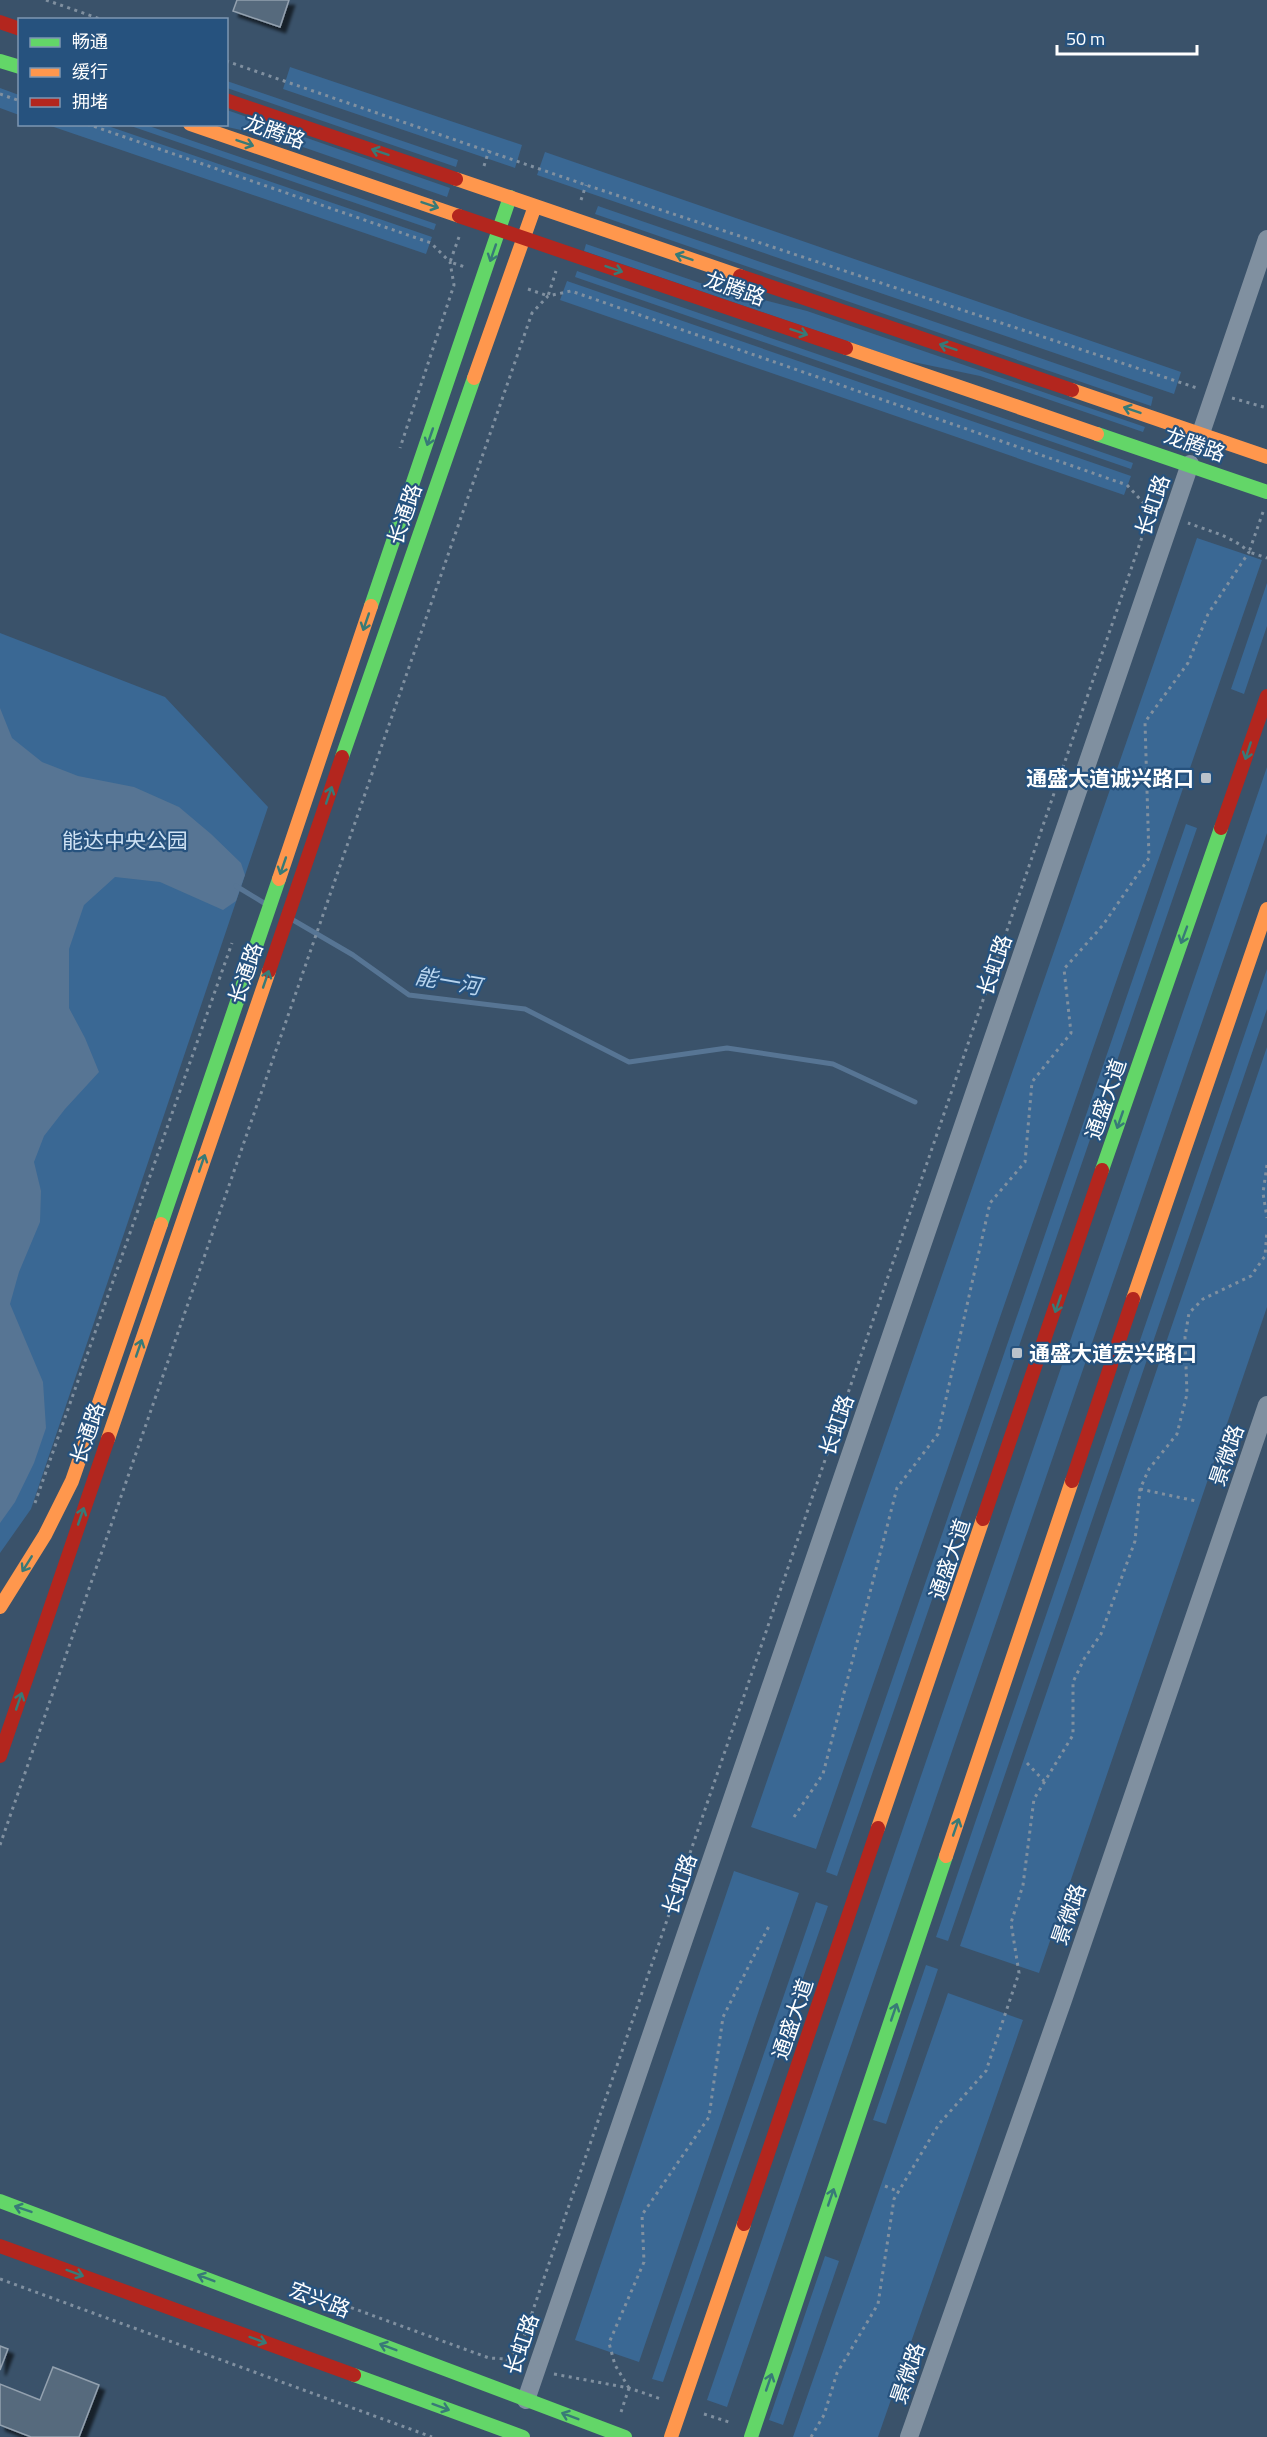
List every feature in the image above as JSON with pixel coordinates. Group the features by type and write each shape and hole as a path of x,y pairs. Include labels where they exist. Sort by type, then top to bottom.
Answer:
{"main road":[{"path":"0,22 18,27"},
{"path":"0,61 18,66"},
{"name":"龙腾路","path":"228,101 1267,457"},
{"name":"龙腾路","path":"196,126 1267,492"},
{"name":"长通路","path":"0,1607 45,1535 72,1481 501,229 510,197"},
{"name":"长通路","path":"0,1756 399,592 534,206"},
{"name":"通盛大道","path":"671,2437 1152,1024 1267,696"},
{"path":"751,2437 1193,1119 1267,909"},
{"name":"宏兴路","path":"0,2201 625,2437"},
{"path":"0,2246 517,2436"}],"street":[{"path":"1201,433 1267,239"},
{"name":"长虹路","path":"526,2400 1190,464"},
{"name":"景微路","path":"909,2437 1262,1438 1267,1405"}],"path":[{"path":"46,0 97,18"},
{"path":"228,62 620,196 1199,388"},
{"path":"0,94 18,100"},
{"path":"93,126 431,243 450,262 454,285 398,453"},
{"path":"0,1845 532,312 548,296 571,291 1127,485 1151,511 1161,514"},
{"path":"1221,395 1267,408"},
{"path":"794,1817 823,1774 897,1488 938,1434 990,1203 1024,1162 1032,1082 1071,1033 1064,969 1103,925 1149,858 1145,722 1188,663 1208,614 1249,552 1263,509"},
{"path":"506,2359 520,2348 1151,511"},
{"path":"1182,522 1224,536 1240,543 1249,552 1267,558"},
{"path":"33,1508 235,935"},
{"path":"1267,1165 1263,1193 1267,1218"},
{"path":"811,2437 824,2415 837,2373 878,2304 897,2191 915,2166 939,2124 986,2071 1019,1973 1011,1923 1023,1885 1034,1799 1073,1735 1073,1682 1083,1659 1101,1634 1135,1540 1140,1489 1149,1469 1177,1434 1187,1394 1185,1337 1189,1313 1203,1299 1251,1276 1265,1256 1267,1231"},
{"path":"1140,1489 1196,1501"},
{"path":"1027,1764 1044,1781"},
{"path":"334,2302 489,2358 506,2359 562,2377 629,2388 615,2366 609,2343 644,2262 642,2215 708,2117 723,2017 770,1924"},
{"path":"885,2187 897,2191"},
{"path":"0,2279 432,2437"}],"green space":[{"path":"290,67 522,145 515,168 283,89"},
{"path":"228,81 458,160 456,167 228,88"},
{"path":"0,88 18,95 18,115 0,108"},
{"path":"228,110 450,188 447,197 274,137 223,126 228,126"},
{"path":"51,126 108,126 432,237 426,254"},
{"path":"131,126 149,126 436,224 434,230"},
{"path":"545,152 1181,372 1174,394 537,175"},
{"path":"598,206 1153,397 1151,406 595,214"},
{"path":"586,244 706,285 807,311 1145,427 1143,432 980,376 899,359 584,251"},
{"path":"577,271 1133,463 1131,469 575,277"},
{"path":"567,281 1131,476 1124,495 560,300"},
{"path":"1197,538 1262,560 816,1849 751,1827"},
{"path":"1267,583 1267,626 1244,694 1231,689"},
{"name":"能达中央公园","path":"0,633 165,697 268,807 31,1509 0,1553"},
{"path":"1267,767 1267,833 727,2407 707,2400"},
{"path":"1186,824 1197,828 837,1876 826,1872"},
{"path":"1267,969 1267,1009 948,1941 936,1937"},
{"path":"1267,1047 1267,1307 1039,1973 960,1946"},
{"path":"734,1871 799,1893 639,2362 575,2340"},
{"path":"816,1902 828,1906 663,2382 652,2379"},
{"path":"926,1965 938,1969 886,2124 873,2120"},
{"path":"948,1993 1023,2020 878,2437 793,2437"},
{"path":"825,2256 839,2261 783,2425 769,2420"}],"shaded area":[{"path":"0,708 12,738 42,762 78,776 134,787 179,807 241,863 245,875 236,901 223,910 160,882 115,877 84,905 69,949 69,1008 99,1072 44,1136 34,1162 41,1191 40,1222 19,1272 10,1304 43,1382 46,1428 34,1463 15,1502 0,1523"}],"building":[{"path":"237,0 289,0 280,27 233,11"},
{"path":"0,2346 8,2349 0,2370"},
{"path":"53,2367 99,2385 79,2437 31,2437 0,2425 0,2384 40,2400"}],"waterway":[{"name":"能一河","path":"236,886 264,903"},
{"name":"能一河","path":"293,920 353,955 409,995 525,1009 629,1062 727,1048 833,1064 915,1102"}],"traffic: fast":[{"path":"0,61 18,66"},
{"path":"371,606 510,197"},
{"path":"342,757 474,378"},
{"path":"1097,434 1267,492"},
{"path":"1102,1170 1221,828"},
{"path":"161,1224 279,879"},
{"path":"751,2437 946,1856"},
{"path":"0,2201 625,2437"},
{"path":"354,2375 523,2437"}],"traffic: slow":[{"path":"196,126 459,216"},
{"path":"456,179 740,276"},
{"path":"474,378 535,206"},
{"path":"846,348 1097,434"},
{"path":"1072,390 1267,457"},
{"path":"279,879 371,606"},
{"path":"1133,1299 1267,909"},
{"path":"108,1439 269,971"},
{"path":"0,1607 45,1535 72,1481 161,1224"},
{"path":"946,1856 1072,1481"},
{"path":"878,1828 983,1519"},
{"path":"671,2437 744,2224"}],"traffic: jam":[{"path":"0,22 18,28"},
{"path":"228,101 456,179"},
{"path":"459,216 846,348"},
{"path":"740,276 1072,390"},
{"path":"1221,828 1267,696"},
{"path":"269,971 342,757"},
{"path":"983,1519 1102,1170"},
{"path":"1072,1481 1133,1299"},
{"path":"0,1756 108,1439"},
{"path":"744,2224 878,1828"},
{"path":"0,2246 354,2375"}],"place":[{"name":"通盛大道诚兴路口","path":"1206,778"},
{"name":"通盛大道宏兴路口","path":"1017,1353"}]}
